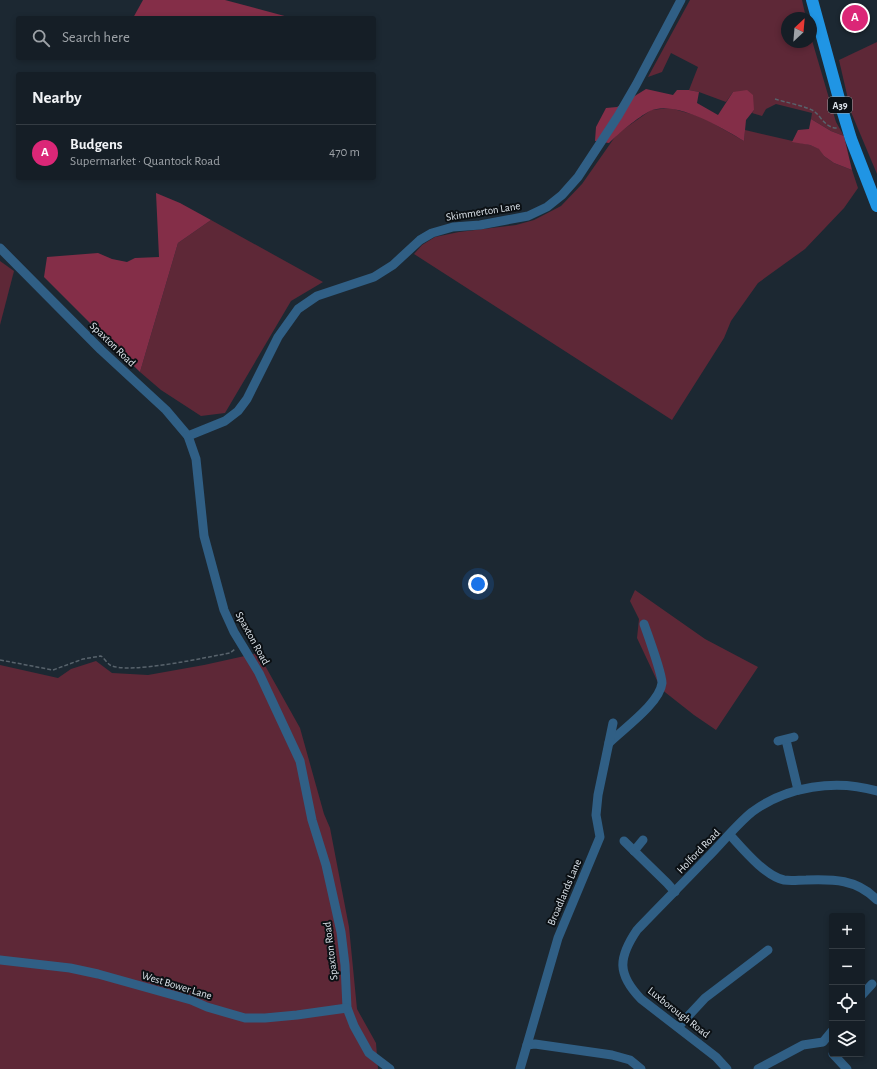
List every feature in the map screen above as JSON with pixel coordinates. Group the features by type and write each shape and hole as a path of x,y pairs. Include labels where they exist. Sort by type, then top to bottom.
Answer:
{"main road":[{"name":"A39","path":"812,0 847,127 877,206"}],"street":[{"name":"Skimmerton Lane","path":"188,436 224,421 238,411 247,399 278,337 298,309 317,296 374,277 393,264 420,240 432,233 453,227 480,225 528,216 547,207 562,195 578,177 618,116 681,0"},
{"name":"Spaxton Road","path":"0,248 100,350 166,410 188,436 196,459 204,536 224,610 234,632 259,673 300,761 312,820 326,864 341,932 345,965 347,1008 354,1026 369,1053 390,1069"},
{"path":"609,743 650,705 659,693 662,682 644,624"},
{"name":"Broadlands Lane","path":"520,1069 558,938 600,837 596,815 598,795 613,723"},
{"path":"786,739 798,790"},
{"name":"Holford Road","path":"627,945 637,930 751,813 765,804 778,797 815,786 842,785 869,788 877,791"},
{"path":"730,835 763,867 776,877 784,880 844,880 858,886 877,900"},
{"path":"634,851 643,840"},
{"path":"624,841 667,883 674,892"},
{"name":"Luxborough Road","path":"627,945 623,962 624,972 627,981 633,990 642,999 716,1057 727,1069"},
{"path":"678,1027 705,998 749,958 768,950"},
{"name":"West Bower Lane","path":"0,960 70,968 98,974 191,1000 207,1007 245,1018 297,1015 347,1008"},
{"path":"865,991 872,984"},
{"path":"758,1069 803,1045 822,1042 829,1034"},
{"path":"822,1042 829,1049"},
{"path":"527,1045 534,1044 612,1055 630,1060 641,1069"},
{"path":"836,1057 847,1069"}],"path":[{"path":"776,99 814,111 824,123 834,129 847,127"},
{"path":"0,660 53,670 83,659 101,656 110,665 125,668 162,665 230,653 242,645"}],"shaded area":[{"path":"143,0 225,0 285,16 134,16"},
{"path":"690,0 802,0 805,12 781,12 781,48 814,48 836,122 844,136 831,131 811,119 812,113 776,104 766,109 762,116 752,113 754,110 733,92 726,102 689,90 698,67 671,53 662,72 648,77"},
{"path":"877,42 877,174 851,112 839,60"},
{"path":"646,89 673,95 677,90 699,92 697,103 718,115 733,92 747,90 753,95 754,110 746,120 744,141 724,129 698,117 685,112 660,108 650,111 640,117 609,143 595,141 596,127 606,108 617,107"},
{"path":"670,108 702,117 744,141 745,130 810,145 820,149 824,156 834,163 852,170 858,188 844,208 805,249 758,283 731,321 724,338 672,420 414,254 422,245 435,237 459,232 516,225 534,220 561,206 582,184 617,134 651,110"},
{"path":"811,119 831,131 844,136 852,170 834,163 824,156 819,149 810,145 792,142 798,130 809,129"},
{"path":"156,193 180,203 211,220 178,243 140,372 44,277 47,257 98,253 112,259 127,262 135,258 159,257"},
{"path":"211,220 323,282 291,301 225,413 201,416 161,390 140,372 178,243"},
{"path":"0,261 14,271 0,325"},
{"path":"635,590 705,639 758,667 716,730 661,689 637,638 639,619 630,601"},
{"path":"258,653 300,728 324,814 330,828 349,927 357,1009 376,1043 378,1069 0,1069 0,665 58,678 71,669 96,661 112,673 148,675"}],"place":[{"name":"Budgens","path":"855,18"}]}
